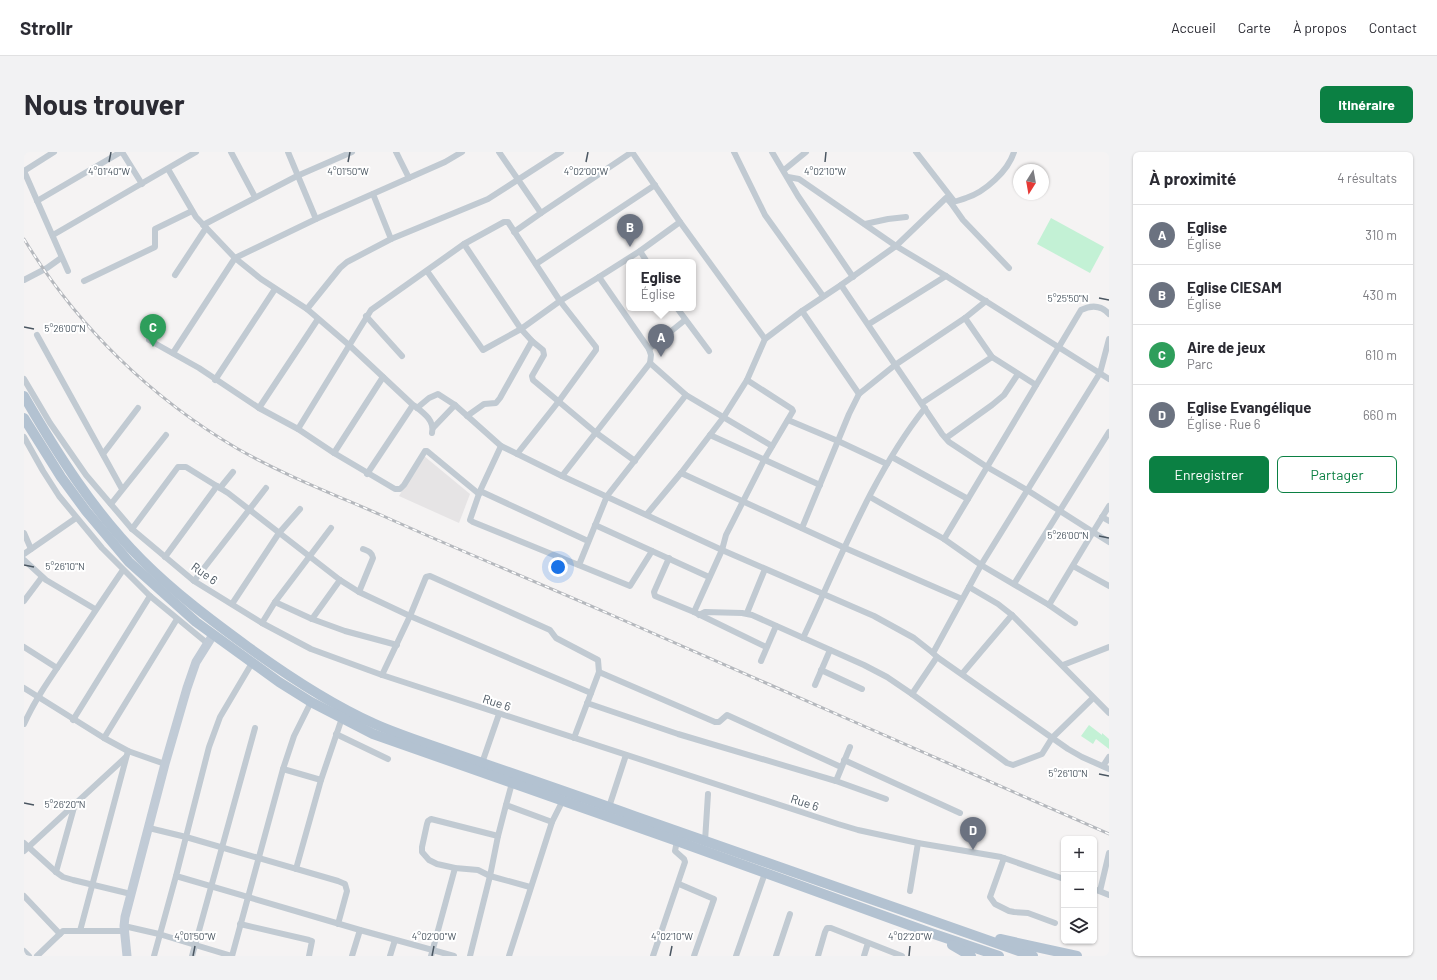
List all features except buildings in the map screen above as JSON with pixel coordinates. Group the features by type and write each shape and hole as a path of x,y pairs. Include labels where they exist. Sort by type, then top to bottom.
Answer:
{"main road":[{"path":"24,396 49,440 78,483 117,533 150,568 205,616 284,673 344,709 376,725 481,767 512,783 999,956"},
{"path":"24,418 61,477 90,516 129,562 210,639 252,663 310,702 373,734 609,807 1033,956"},
{"path":"963,932 1037,946 1077,956"},
{"path":"931,933 971,956"}],"street":[{"path":"54,152 24,171 68,271"},
{"path":"37,201 122,152 142,184"},
{"path":"53,235 168,169 187,154 196,152"},
{"path":"231,152 255,197"},
{"path":"288,152 316,219"},
{"path":"175,275 204,227 255,197 297,176 352,152"},
{"path":"396,152 409,178"},
{"path":"173,353 235,258 316,219 445,162 462,152"},
{"path":"499,152 541,213"},
{"path":"306,309 343,265 391,239 488,199 561,152"},
{"path":"514,232 632,152 680,222 765,339"},
{"path":"735,152 765,216 822,296"},
{"path":"772,152 798,196 853,277"},
{"path":"784,170 806,152"},
{"path":"916,152 963,220 1009,268"},
{"path":"647,514 681,473 723,418 747,380 765,339 822,296 853,277 896,246 946,198 952,202 978,193 1001,174 1009,163 1014,152"},
{"path":"168,169 192,211 204,227 235,258 247,269 306,309 349,346 430,419 432,430 455,405"},
{"path":"788,177 799,179 896,246 1109,379"},
{"path":"536,264 655,185"},
{"path":"373,194 391,239"},
{"path":"84,281 155,246 154,229 192,211"},
{"path":"865,224 906,217"},
{"path":"298,429 371,310 464,244 504,222 508,222 560,300 596,347 596,350 517,454"},
{"path":"627,259 680,222"},
{"path":"464,244 521,329 543,350 544,352 532,378 535,383 559,400 596,432 635,461"},
{"path":"640,251 645,259"},
{"path":"24,280 47,268 61,258"},
{"path":"427,271 483,350 521,329 560,300 626,260"},
{"path":"869,324 946,276"},
{"path":"562,476 650,363 649,349 599,277"},
{"path":"841,285 946,438 987,467 1027,490 1109,542"},
{"path":"215,380 275,289"},
{"path":"802,528 849,414 859,394 895,365 965,318 986,302"},
{"path":"944,539 1081,310 1088,306 1095,306 1101,307 1109,314"},
{"path":"679,311 709,351"},
{"path":"802,311 859,394"},
{"path":"366,316 402,356"},
{"path":"965,318 992,357 1036,385"},
{"path":"259,408 318,319"},
{"path":"649,349 685,320"},
{"path":"37,335 122,489"},
{"path":"912,694 935,655 962,599 981,565 1100,373 1109,339"},
{"path":"150,340 259,408 298,429 367,474 395,489 400,489 424,452 427,451 479,493 588,541"},
{"path":"467,416 484,404 489,405 496,403 532,341"},
{"path":"803,638 870,497 887,464 923,405 992,357"},
{"path":"650,363 686,395 772,446"},
{"path":"946,438 998,400 1008,390 1018,374"},
{"path":"334,453 383,377"},
{"name":"Rue 6","path":"24,379 70,454 132,529 194,581 262,623 313,650 382,676 838,824 858,830 918,843 1004,858 1061,878"},
{"path":"697,613 709,576 722,550 726,535 764,460 793,411 747,380"},
{"path":"367,474 415,407 438,394 455,405 501,446 722,550 824,594 898,629 914,638 935,655 1075,753 1106,768 1109,757"},
{"path":"579,565 607,496 686,395"},
{"path":"103,454 138,408"},
{"path":"788,420 887,464"},
{"path":"1014,584 1109,432"},
{"path":"111,504 166,435"},
{"path":"710,435 820,485"},
{"path":"24,437 59,496 102,548 150,596 178,618 210,639 196,662 190,676 148,828 131,894 124,929 127,956"},
{"path":"501,446 479,493 470,520 630,586 652,551"},
{"path":"892,457 968,499"},
{"path":"132,529 178,467 186,467 218,487 340,580 359,592 410,616 590,693"},
{"path":"165,557 218,487 233,472"},
{"path":"681,473 845,548 962,599"},
{"path":"194,581 266,488"},
{"path":"870,497 944,539 981,565 1049,605 1076,623"},
{"path":"1049,605 1109,506"},
{"path":"232,604 279,533 300,509"},
{"path":"1102,517 1109,521"},
{"path":"24,554 76,518"},
{"path":"595,525 709,576"},
{"path":"262,623 275,602 331,528"},
{"path":"24,533 31,549"},
{"path":"359,592 373,558 369,551 363,549"},
{"path":"669,558 654,592 655,596 697,613 766,647"},
{"path":"24,560 42,577 95,610"},
{"path":"1073,566 1109,586"},
{"path":"748,613 765,568"},
{"path":"24,724 27,711 38,697 123,570"},
{"path":"382,676 410,616 426,577 430,576 550,630 556,638 598,660 598,672 574,738"},
{"path":"24,601 42,577"},
{"path":"312,619 340,580"},
{"path":"969,587 998,604 1012,615 1109,713"},
{"path":"73,720 150,596"},
{"path":"275,602 312,619 345,631 397,645"},
{"path":"697,613 748,613 864,665 912,694 1010,765 1016,765 1040,756 1052,738 1093,698"},
{"path":"962,674 1012,615"},
{"path":"104,738 178,618"},
{"path":"761,661 776,626"},
{"path":"24,647 57,668"},
{"path":"1063,665 1109,647"},
{"path":"815,685 830,650"},
{"path":"154,956 209,747 220,717 252,663"},
{"path":"821,670 862,689"},
{"path":"598,672 715,722 718,722 727,715 841,767"},
{"path":"24,688 127,754 165,764"},
{"path":"37,956 63,931 124,929 159,934 232,956 283,769 294,736 310,702"},
{"path":"587,702 678,734 836,781 886,799"},
{"path":"481,767 499,714"},
{"path":"296,868 321,780 342,718"},
{"path":"192,956 255,728"},
{"path":"336,734 388,760"},
{"path":"836,781 850,747"},
{"path":"127,754 76,804 26,847 63,877 131,894"},
{"path":"80,931 127,754"},
{"path":"609,807 626,755"},
{"path":"844,760 960,813"},
{"path":"283,769 321,780"},
{"path":"470,956 512,783"},
{"path":"705,841 708,794"},
{"path":"509,956 552,822 563,800"},
{"path":"56,872 76,804"},
{"path":"506,806 552,822"},
{"path":"498,836 431,820 428,821 422,852 429,860 437,864 455,868 478,870 490,876 530,888"},
{"path":"148,828 186,837 258,859 296,868 345,884 346,891 338,924"},
{"path":"653,956 686,862 675,851 677,841"},
{"path":"910,891 918,843"},
{"path":"1109,853 1097,890 1109,895"},
{"path":"1004,858 990,897 991,900 995,904 1014,912 1028,913 1055,923"},
{"path":"432,953 455,868"},
{"path":"736,956 765,873"},
{"path":"176,876 395,940 432,953 454,956"},
{"path":"679,884 714,898 694,956"},
{"path":"24,896 60,934"},
{"path":"776,956 790,914"},
{"path":"240,924 312,941 309,956"},
{"path":"818,956 827,928 831,928 902,956"},
{"path":"352,956 360,930"},
{"path":"390,956 395,940"},
{"path":"864,956 868,943"},
{"path":"24,951 29,956"}],"shaded area":[{"path":"424,456 470,494 459,523 399,496"}],"green space":[{"path":"1051,218 1104,247 1090,273 1037,244"},
{"path":"1089,725 1109,739 1109,749 1096,739 1093,744 1081,736"}],"railway":[{"path":"24,239 45,271 68,301 118,358 175,407 238,449 309,484 607,613 1109,834"}],"place":[{"name":"Eglise CIESAM","path":"630,247"},
{"name":"Aire de jeux","path":"153,347"},
{"name":"Eglise","path":"661,357"},
{"name":"Eglise Evangélique","path":"973,850"}]}
